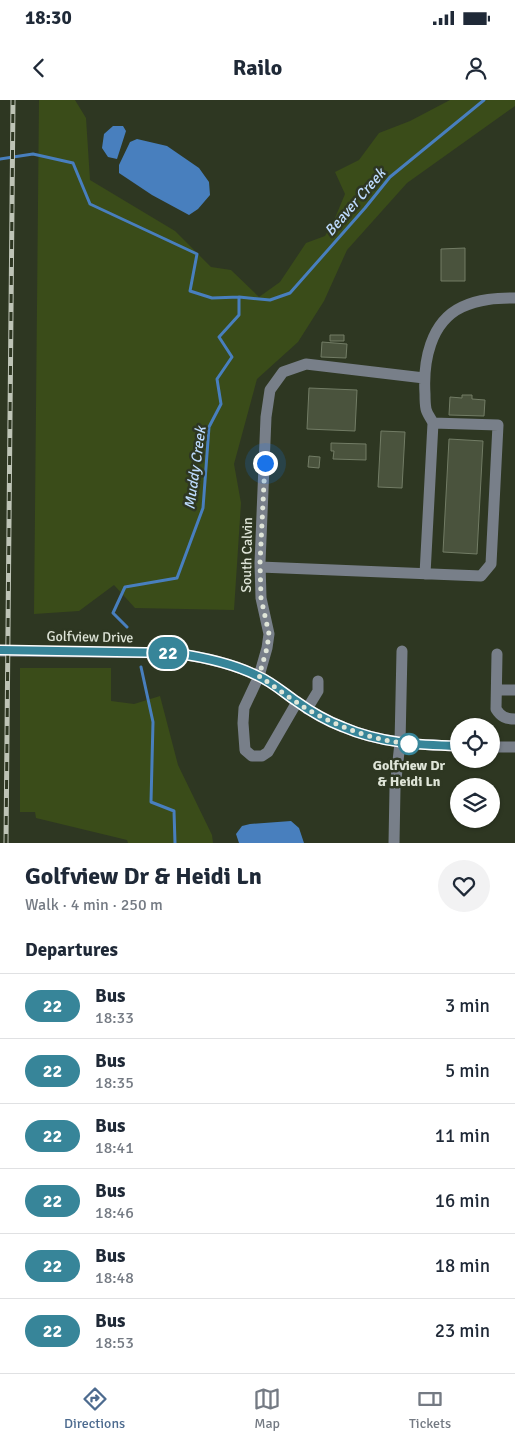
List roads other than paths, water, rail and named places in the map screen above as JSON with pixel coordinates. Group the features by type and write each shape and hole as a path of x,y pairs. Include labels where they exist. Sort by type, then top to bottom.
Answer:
{"street":[{"path":"425,574 433,423 426,409 424,378 427,351 436,332 446,318 461,307 478,301 515,298"},
{"name":"South Calvin","path":"302,705 268,752 262,756 252,756 245,750 244,708 259,676 269,634 261,598 260,567 266,417 270,390 283,372 306,364 424,378"},
{"path":"260,567 481,576 491,564 498,425 433,423"},
{"name":"Golfview Drive","path":"0,650 174,653 199,657 232,665 259,676 302,705 342,727 373,738 400,743 450,746"},
{"path":"394,843 395,788 400,743 402,651"},
{"path":"497,654 496,709 500,715 508,719 515,719"},
{"path":"302,705 318,691 318,681"},
{"path":"497,690 515,690"},
{"path":"500,747 515,748"}],"water":[{"path":"113,126 123,126 126,131 117,159 108,157 102,148 104,134"},
{"path":"137,139 167,146 199,168 209,182 210,195 198,209 189,215 152,195 119,173 119,165 130,142"},
{"path":"291,821 299,828 304,843 239,843 236,834 242,826 250,824"}],"waterway":[{"name":"Beaver Creek","path":"239,297 270,300 290,293 390,177 484,100"},
{"name":"Muddy Creek","path":"0,159 33,154 73,163 90,204 197,254 190,291 212,298 239,297 239,315 219,337 232,357 217,379 221,404 209,427 203,508 177,578 125,587 113,613 127,627"},
{"name":"Muddy Creek","path":"141,667 153,722 151,802 174,811 175,843"}],"railway":[{"path":"6,843 13,100"}],"place":[{"name":"Golfview Dr & Heidi Ln","path":"409,744"}]}
